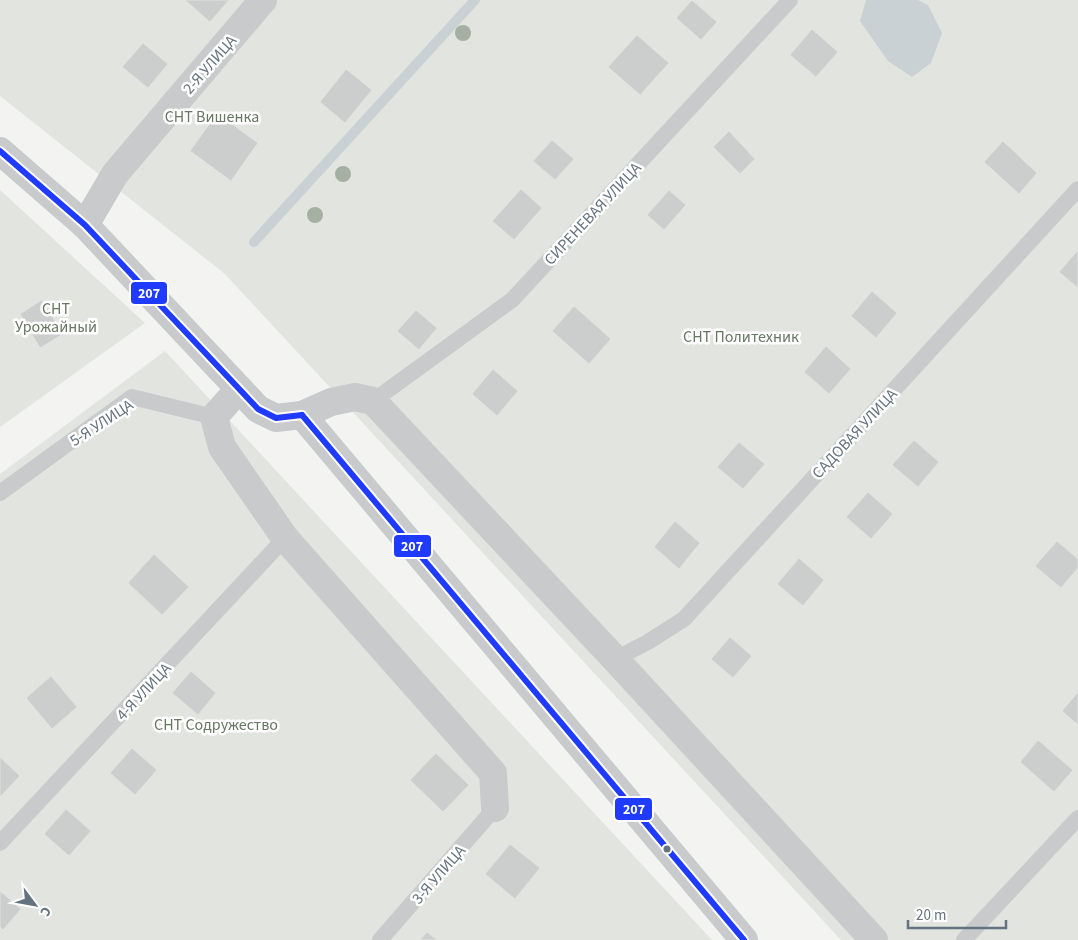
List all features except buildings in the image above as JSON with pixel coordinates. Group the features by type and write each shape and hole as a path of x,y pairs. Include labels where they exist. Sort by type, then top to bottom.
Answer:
{"street":[{"name":"2-Я УЛИЦА","path":"85,225 114,174 263,0"},
{"path":"0,151 85,225 258,409 276,418 302,415 331,402 355,397 373,401 615,659 874,940"},
{"path":"239,389 214,417 222,447 285,538 493,773 495,808"},
{"path":"302,415 744,940"}],"lane":[{"name":"СИРЕНЕВАЯ УЛИЦА","path":"373,401 512,300 790,0"},
{"name":"САДОВАЯ УЛИЦА","path":"615,659 648,642 684,619 1078,189"},
{"name":"5-Я УЛИЦА","path":"0,492 132,397 214,417"},
{"name":"4-Я УЛИЦА","path":"0,844 285,538"},
{"name":"3-Я УЛИЦА","path":"380,940 495,808"},
{"path":"964,940 1078,818"}],"green space":[{"name":"СНТ Политехник","path":"0,0 1078,0 1078,940 841,940 225,274 0,96"},
{"name":"СНТ Урожайный","path":"0,190 145,323 0,427"},
{"name":"СНТ Содружество","path":"165,351 712,940 0,940 0,474"}],"shaded area":[{"path":"866,0 918,0 928,5 942,33 931,63 912,77 888,61 860,21"}],"waterway":[{"path":"254,242 475,0"}],"transit line":[{"name":"207","path":"0,151 85,225 258,409 276,418 302,415"},
{"name":"207","path":"302,415 744,940"}],"park label":[{"name":"СНТ Вишенка","path":"212,116"}]}
